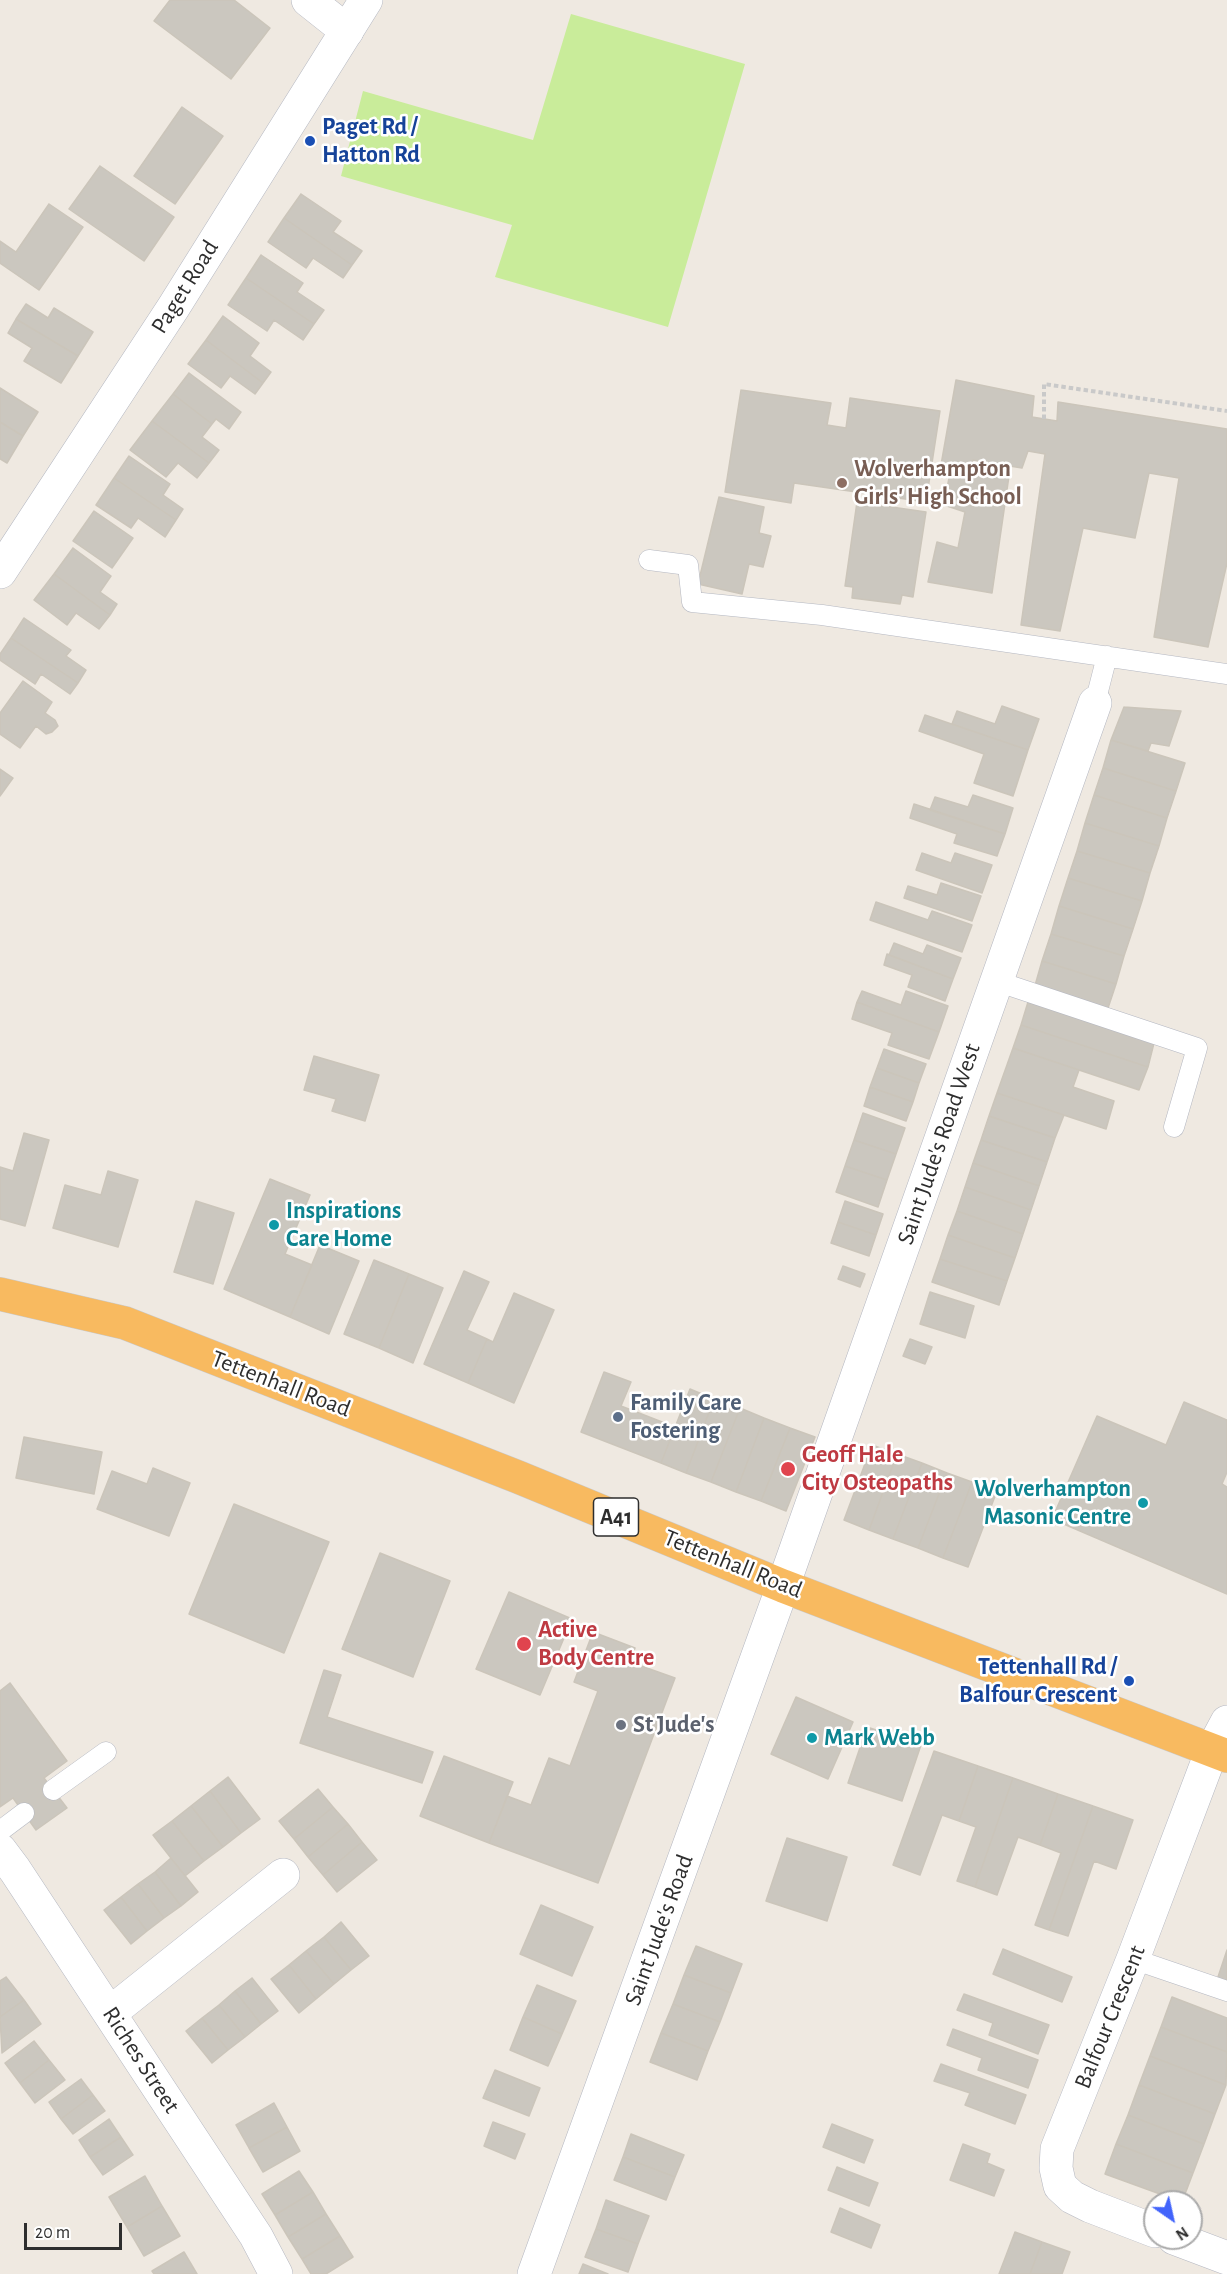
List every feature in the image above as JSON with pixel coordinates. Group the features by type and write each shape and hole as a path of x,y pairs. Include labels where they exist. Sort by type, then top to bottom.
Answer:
{"highway":[{"name":"Tettenhall Road","path":"0,1294 125,1323 518,1476 783,1586 1222,1743"}],"street":[{"path":"308,0 347,31"},
{"name":"Paget Road","path":"0,572 173,308 366,0"},
{"name":"Saint Jude's Road West","path":"783,1586 1095,703"},
{"name":"Saint Jude's Road","path":"534,2274 783,1586"},
{"name":"Balfour Crescent","path":"1143,2226 1072,2197 1060,2186 1056,2168 1057,2149 1222,1743"},
{"name":"Riches Street","path":"5,1869 110,2013 256,2236 276,2274"},
{"path":"110,2013 283,1875"},
{"path":"1203,2249 1227,2258"}],"lane":[{"path":"649,560 688,565 692,602 822,615 1227,674"},
{"path":"1095,703 1107,656"},
{"path":"996,981 1197,1048 1174,1128"},
{"path":"53,1790 106,1752"},
{"path":"0,1831 24,1813"},
{"path":"1133,1959 1227,1991"}],"path":[{"path":"1044,419 1044,384 1227,411"}],"green space":[{"path":"571,14 745,64 668,327 495,277 512,225 341,176 363,91 533,140"}],"building":[{"path":"170,0 234,0 270,28 231,79 154,21"},
{"path":"182,107 223,136 175,204 134,176"},
{"path":"100,166 174,217 144,261 69,209"},
{"path":"301,194 341,221 333,232 362,251 352,265 284,218"},
{"path":"49,204 83,227 39,290 0,263 0,241 16,252"},
{"path":"284,218 352,265 343,278 313,258 306,268 268,242"},
{"path":"261,255 303,283 297,292 324,310 314,324 246,278"},
{"path":"246,278 314,324 303,340 274,320 267,331 228,305"},
{"path":"26,304 48,318 54,308 93,332 78,356 16,319"},
{"path":"223,316 259,343 250,356 271,372 263,383 206,340"},
{"path":"16,319 78,356 61,383 24,361 32,348 8,333"},
{"path":"206,340 263,383 255,394 230,376 221,388 188,364"},
{"path":"189,373 241,412 229,429 216,419 212,424 173,394"},
{"path":"956,380 1034,396 1032,417 1057,421 1058,402 1227,429 1227,563 1208,647 1154,637 1179,478 1149,473 1135,538 1083,528 1060,631 1021,625 1045,454 1028,451 1022,468 973,460 970,470 941,465"},
{"path":"0,388 38,412 23,436 0,422"},
{"path":"741,390 831,403 827,425 846,428 850,398 940,411 926,502 794,483 791,503 725,492"},
{"path":"173,394 212,424 202,437 219,450 209,463 152,421"},
{"path":"152,421 209,463 197,478 178,463 166,477 130,450"},
{"path":"0,422 23,436 7,463 0,459"},
{"path":"129,456 170,484 163,495 183,509 176,520 114,478"},
{"path":"951,467 1009,476 992,593 928,582 937,542 958,548 965,512 944,505"},
{"path":"114,478 176,520 165,537 138,518 131,528 96,505"},
{"path":"719,497 764,507 759,533 771,536 763,567 749,564 742,594 698,584"},
{"path":"857,502 926,512 913,597 902,595 900,604 852,598 853,587 845,586"},
{"path":"94,511 133,538 112,568 73,541"},
{"path":"73,548 111,576 100,592 117,604 110,615 54,574"},
{"path":"54,574 110,615 99,629 76,613 67,625 34,600"},
{"path":"24,618 71,650 66,656 86,670 78,683 11,638"},
{"path":"11,638 78,683 70,694 41,674 35,684 0,660 0,654"},
{"path":"23,681 52,702 45,713 55,720 58,726 46,734 36,726 20,748 0,734 0,713"},
{"path":"1002,706 1039,719 1028,750 952,724 957,711 995,724"},
{"path":"1124,707 1181,711 1169,746 1151,743 1148,751 1111,740"},
{"path":"925,715 1028,750 1013,796 974,783 984,754 919,731"},
{"path":"1111,740 1185,763 1176,791 1103,768"},
{"path":"1103,768 1176,791 1167,818 1094,795"},
{"path":"0,769 13,778 0,796"},
{"path":"973,795 1013,808 1005,834 930,810 935,797 968,807"},
{"path":"1094,795 1167,818 1159,846 1085,823"},
{"path":"914,804 1005,834 997,856 954,843 957,834 910,818"},
{"path":"1085,823 1159,846 1150,873 1077,851"},
{"path":"1077,851 1150,873 1142,901 1068,878"},
{"path":"922,853 951,863 955,853 992,865 982,893 916,870"},
{"path":"1068,878 1142,901 1133,929 1059,906"},
{"path":"941,883 981,896 972,921 904,898 908,886 937,895"},
{"path":"876,902 928,920 932,911 972,925 962,952 870,920"},
{"path":"1059,906 1133,929 1124,956 1051,934"},
{"path":"1051,934 1124,956 1116,984 1042,961"},
{"path":"894,943 923,954 927,945 961,958 953,979 889,955"},
{"path":"887,954 953,979 945,1001 908,987 912,975 884,965"},
{"path":"1042,961 1116,984 1107,1011 1034,989"},
{"path":"862,991 901,1005 906,991 948,1006 939,1032 857,1002"},
{"path":"857,1002 939,1032 929,1059 888,1045 892,1033 852,1019"},
{"path":"1028,1002 1154,1043 1148,1067 1021,1025"},
{"path":"1021,1025 1148,1067 1139,1090 1013,1048"},
{"path":"1013,1048 1079,1070 1073,1087 1114,1101 1106,1129 997,1093"},
{"path":"884,1049 926,1064 919,1083 877,1068"},
{"path":"314,1056 379,1075 365,1121 332,1111 336,1099 304,1090"},
{"path":"877,1068 919,1083 913,1102 870,1087"},
{"path":"870,1087 913,1102 906,1121 864,1106"},
{"path":"997,1093 1064,1115 1055,1138 989,1116"},
{"path":"863,1113 905,1128 896,1154 854,1140"},
{"path":"989,1116 1055,1138 1047,1162 981,1140"},
{"path":"24,1133 49,1140 25,1226 0,1219 0,1167 13,1171"},
{"path":"854,1140 896,1154 887,1180 845,1166"},
{"path":"981,1140 1047,1162 1039,1186 973,1163"},
{"path":"973,1163 1039,1186 1031,1210 965,1187"},
{"path":"845,1166 887,1180 878,1207 836,1192"},
{"path":"108,1171 138,1180 118,1247 53,1228 65,1185 101,1195"},
{"name":"Inspirations Care Home","path":"270,1179 310,1195 285,1254 312,1265 290,1317 224,1289"},
{"path":"965,1187 1031,1210 1023,1234 957,1211"},
{"path":"196,1201 234,1213 213,1284 174,1272"},
{"path":"845,1201 883,1214 876,1235 838,1222"},
{"path":"957,1211 1023,1234 1015,1258 948,1235"},
{"path":"838,1222 876,1235 869,1256 831,1243"},
{"path":"948,1235 1015,1258 1007,1281 940,1259"},
{"path":"320,1245 359,1261 329,1334 290,1317"},
{"path":"940,1259 1007,1281 999,1305 932,1282"},
{"path":"374,1260 409,1274 379,1348 344,1334"},
{"path":"843,1266 865,1274 860,1287 838,1279"},
{"path":"464,1271 489,1282 467,1330 487,1339 468,1383 424,1364"},
{"path":"409,1274 443,1288 413,1363 379,1348"},
{"path":"930,1292 974,1306 965,1338 920,1324"},
{"path":"514,1293 554,1310 514,1403 468,1383 487,1339 493,1342"},
{"path":"910,1339 932,1347 925,1364 903,1356"},
{"name":"Family Care Fostering","path":"604,1372 631,1382 621,1406 675,1427 661,1463 581,1432"},
{"path":"690,1389 714,1399 686,1473 661,1463"},
{"path":"714,1399 740,1408 711,1482 686,1473"},
{"name":"Wolverhampton Masonic Centre","path":"1184,1402 1227,1420 1227,1472 1222,1484 1227,1487 1227,1594 1052,1519 1097,1416 1166,1445"},
{"path":"740,1408 764,1418 736,1492 711,1482"},
{"path":"764,1418 790,1428 761,1501 736,1492"},
{"name":"Geoff Hale City Osteopaths","path":"790,1428 815,1437 786,1511 761,1501"},
{"path":"24,1437 102,1452 94,1494 16,1478"},
{"path":"872,1445 897,1454 869,1530 844,1520"},
{"path":"897,1454 922,1463 893,1539 869,1530"},
{"path":"922,1463 947,1473 918,1548 893,1539"},
{"path":"153,1468 190,1483 169,1536 97,1509 112,1471 147,1484"},
{"path":"947,1473 972,1482 943,1558 918,1548"},
{"path":"972,1482 997,1491 968,1567 943,1558"},
{"path":"234,1504 329,1542 284,1653 189,1614"},
{"path":"380,1553 450,1581 413,1677 342,1649"},
{"name":"Active Body Centre","path":"509,1592 572,1619 540,1695 476,1669"},
{"name":"St Jude's","path":"593,1632 635,1648 630,1662 675,1678 598,1883 489,1843 507,1796 531,1805 549,1758 570,1766 598,1691 574,1682"},
{"path":"324,1670 341,1675 327,1717 433,1752 422,1783 300,1743"},
{"path":"10,1683 67,1761 44,1778 67,1808 36,1830 13,1798 0,1807 0,1691"},
{"name":"Mark Webb","path":"796,1697 853,1722 828,1779 771,1754"},
{"path":"867,1727 921,1745 902,1801 848,1783"},
{"path":"934,1751 978,1766 959,1821 942,1815 920,1875 893,1865"},
{"path":"444,1756 513,1782 489,1843 420,1816"},
{"path":"978,1766 1013,1778 975,1887 957,1881 976,1827 959,1821"},
{"path":"228,1777 260,1819 241,1833 210,1791"},
{"path":"1013,1778 1058,1794 1040,1845 1018,1837 997,1895 975,1887"},
{"path":"318,1789 333,1807 294,1839 279,1821"},
{"path":"210,1791 241,1833 223,1847 191,1806"},
{"path":"1058,1794 1093,1806 1049,1930 1035,1925 1061,1853 1040,1845"},
{"path":"191,1806 223,1847 204,1861 172,1821"},
{"path":"1093,1806 1133,1820 1116,1869 1094,1861 1068,1936 1049,1930"},
{"path":"333,1807 348,1824 308,1857 294,1839"},
{"path":"172,1821 204,1861 185,1876 153,1835"},
{"path":"348,1824 362,1842 323,1875 308,1857"},
{"path":"787,1838 847,1857 827,1921 766,1901"},
{"path":"362,1842 377,1860 337,1892 323,1875"},
{"path":"171,1858 198,1892 181,1906 155,1872"},
{"path":"155,1872 181,1906 164,1918 138,1884"},
{"path":"138,1884 164,1918 147,1931 121,1897"},
{"path":"121,1897 147,1931 131,1944 104,1910"},
{"path":"541,1905 593,1927 572,1976 520,1954"},
{"path":"341,1922 369,1956 351,1970 324,1937"},
{"path":"324,1937 351,1970 334,1984 306,1951"},
{"path":"696,1946 742,1964 731,1993 684,1975"},
{"path":"1003,1949 1072,1977 1062,2002 993,1974"},
{"path":"1227,1950 1227,1984 1217,1980"},
{"path":"306,1951 334,1984 316,1999 289,1965"},
{"path":"289,1965 316,1999 299,2013 271,1979"},
{"path":"684,1975 731,1993 720,2022 673,2004"},
{"path":"6,1977 24,2000 0,2017 0,1981"},
{"path":"252,1978 278,2011 261,2024 235,1991"},
{"path":"537,1985 576,2001 562,2034 523,2017"},
{"path":"235,1991 261,2024 245,2037 219,2005"},
{"path":"964,1994 1049,2025 1038,2054 989,2035 993,2023 957,2010"},
{"path":"1172,1997 1227,2018 1227,2052 1161,2027"},
{"path":"24,2000 41,2024 2,2053 0,2017"},
{"path":"673,2004 720,2022 708,2051 661,2033"},
{"path":"219,2005 245,2037 228,2050 202,2018"},
{"path":"523,2017 562,2034 548,2066 510,2050"},
{"path":"202,2018 228,2050 212,2063 186,2031"},
{"path":"1161,2027 1227,2052 1226,2085 1150,2056"},
{"path":"953,2029 1038,2060 1028,2088 978,2070 982,2058 947,2045"},
{"path":"661,2033 708,2051 697,2080 650,2062"},
{"path":"34,2041 49,2060 20,2083 5,2063"},
{"path":"1150,2056 1226,2085 1215,2114 1139,2085"},
{"path":"49,2060 65,2080 35,2103 20,2083"},
{"path":"941,2064 1026,2095 1015,2124 965,2105 970,2093 934,2081"},
{"path":"495,2070 540,2088 529,2116 483,2098"},
{"path":"81,2079 93,2095 61,2119 49,2102"},
{"path":"1139,2085 1215,2114 1204,2144 1128,2115"},
{"path":"93,2095 105,2111 73,2134 61,2119"},
{"path":"274,2103 287,2127 249,2148 236,2125"},
{"path":"1128,2115 1204,2144 1193,2173 1116,2144"},
{"path":"109,2119 121,2137 90,2157 79,2140"},
{"path":"493,2122 525,2134 515,2159 484,2146"},
{"path":"832,2124 873,2140 864,2163 823,2147"},
{"path":"287,2127 300,2151 263,2172 249,2148"},
{"path":"631,2134 684,2155 675,2177 623,2157"},
{"path":"121,2137 133,2155 103,2175 90,2157"},
{"path":"963,2144 990,2154 987,2163 1004,2170 994,2196 950,2180"},
{"path":"1116,2144 1193,2173 1187,2190 1149,2190 1105,2174"},
{"path":"623,2157 675,2177 666,2200 614,2180"},
{"path":"837,2167 878,2183 869,2206 828,2190"},
{"path":"299,2171 313,2192 275,2215 262,2194"},
{"path":"145,2176 162,2206 127,2227 109,2197"},
{"path":"313,2192 326,2214 288,2237 275,2215"},
{"path":"606,2200 649,2216 638,2244 596,2229"},
{"path":"162,2206 180,2236 144,2256 127,2227"},
{"path":"840,2208 880,2225 871,2248 831,2232"},
{"path":"326,2214 340,2236 302,2259 288,2237"},
{"path":"596,2229 638,2244 628,2272 585,2257"},
{"path":"1015,2232 1042,2242 1030,2274 999,2274"},
{"path":"340,2236 353,2257 326,2274 311,2274 302,2259"},
{"path":"1042,2242 1070,2252 1062,2274 1030,2274"},
{"path":"184,2252 197,2274 154,2274 152,2271"},
{"path":"583,2264 608,2274 579,2274"}],"place":[{"name":"Paget Rd / Hatton Rd","path":"310,141"},
{"name":"Wolverhampton Girls' High School","path":"842,483"},
{"name":"Inspirations Care Home","path":"274,1225"},
{"name":"Family Care Fostering","path":"618,1417"},
{"name":"Geoff Hale City Osteopaths","path":"788,1469"},
{"name":"Wolverhampton Masonic Centre","path":"1143,1503"},
{"name":"Active Body Centre","path":"524,1644"},
{"name":"Tettenhall Rd / Balfour Crescent","path":"1129,1681"},
{"name":"St Jude's","path":"621,1725"},
{"name":"Mark Webb","path":"812,1738"}]}
